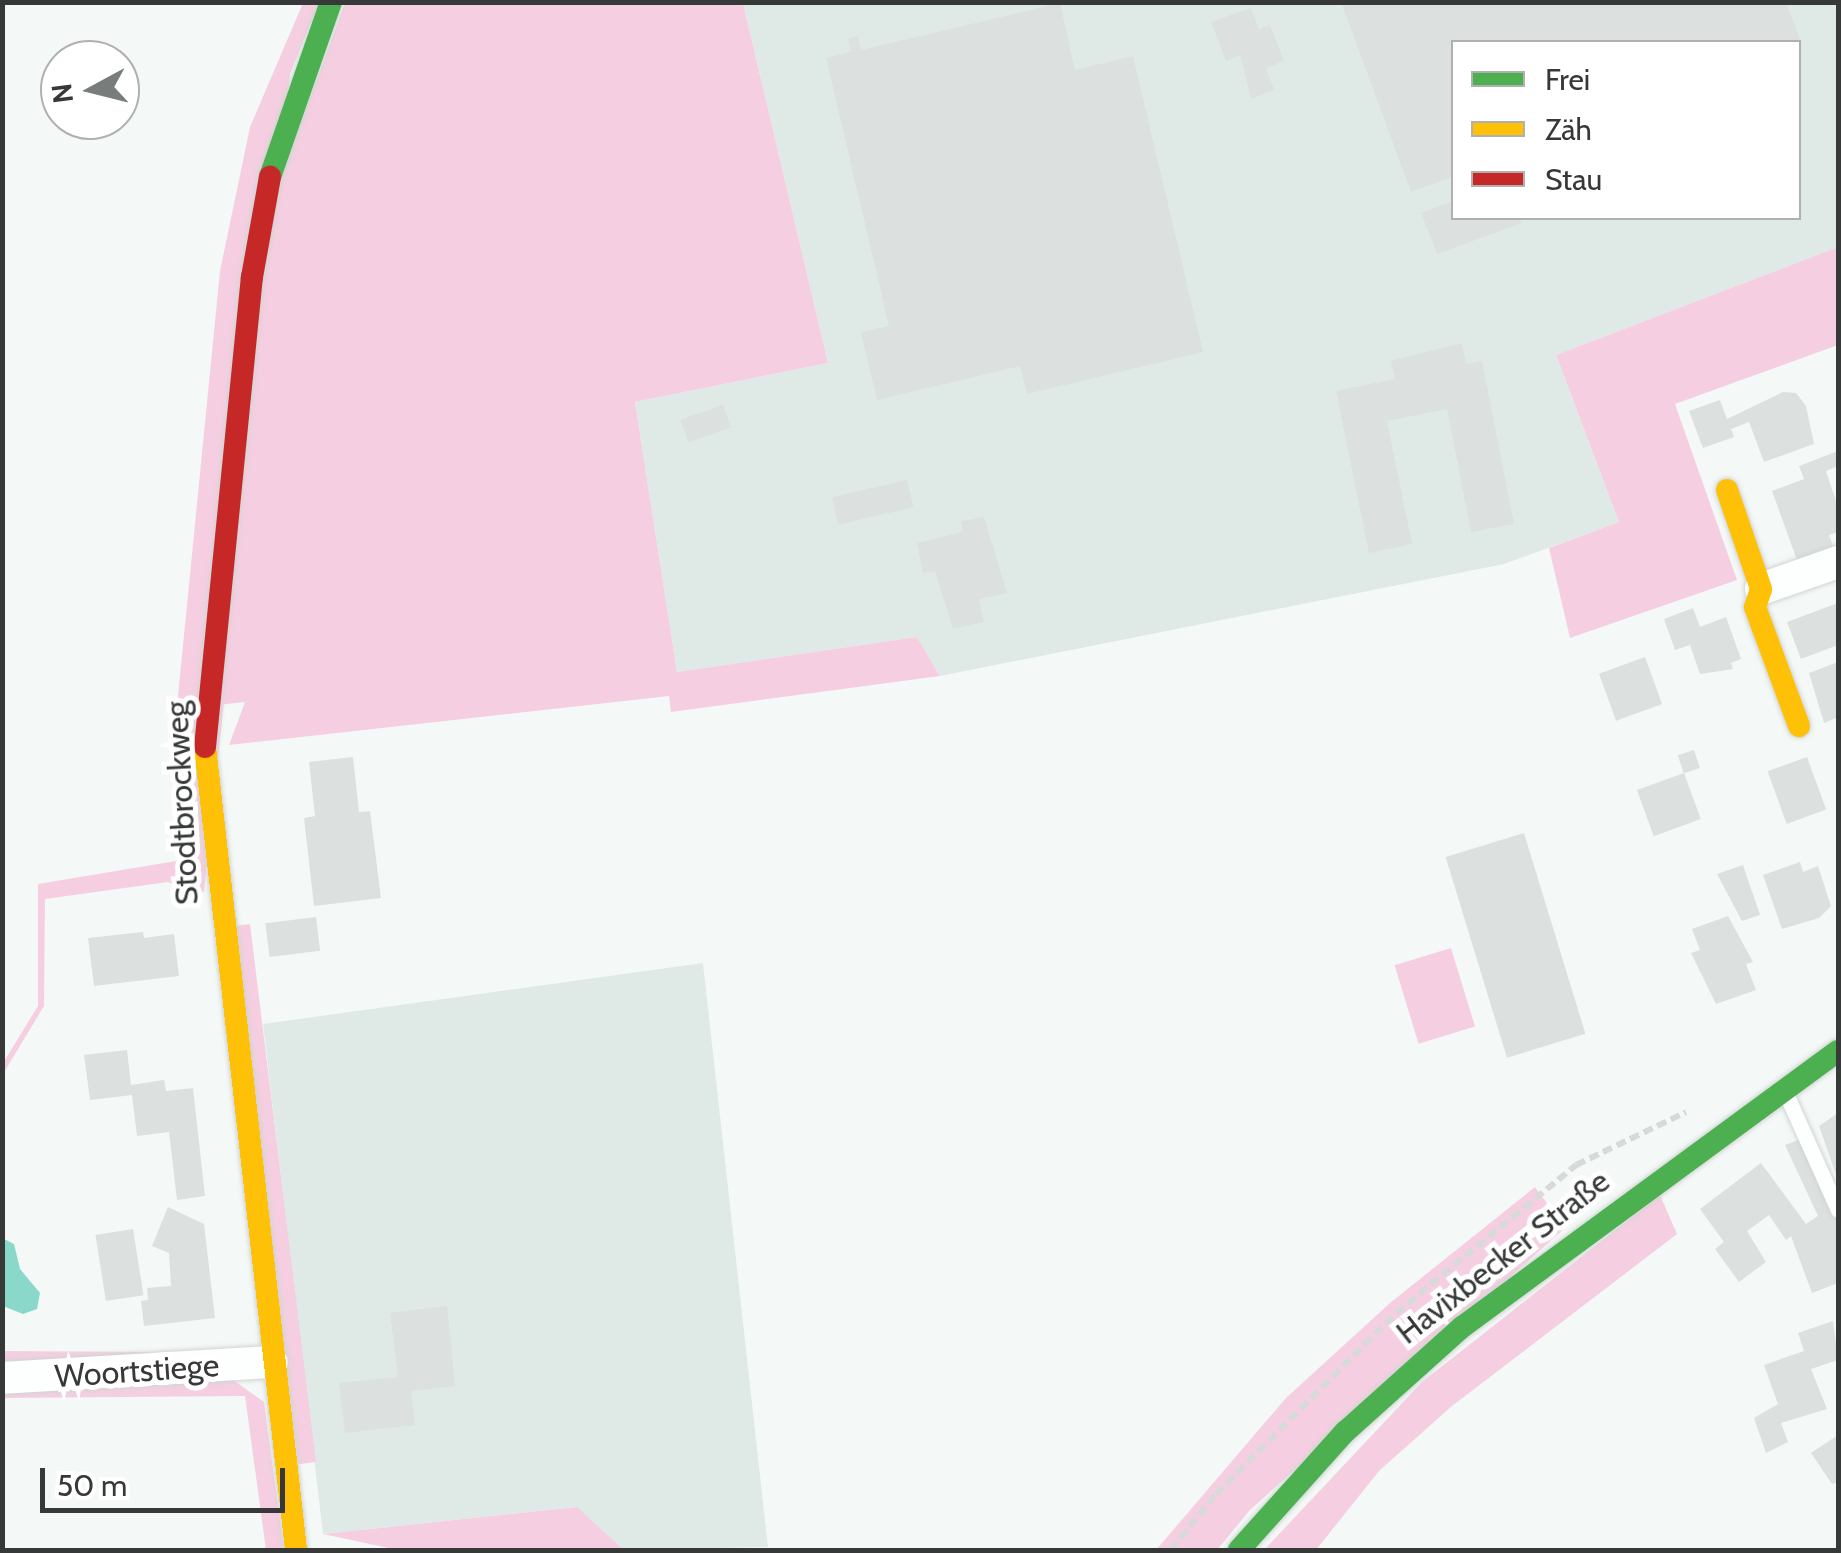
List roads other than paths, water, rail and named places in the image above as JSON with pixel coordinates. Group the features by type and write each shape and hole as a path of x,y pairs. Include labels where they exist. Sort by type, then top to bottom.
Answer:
{"street":[{"name":"Stodtbrockweg","path":"296,1550 204,733 252,277 273,162 330,2"},
{"path":"1727,490 1761,589 1755,607 1799,726"},
{"path":"1761,589 1838,562"},
{"name":"Havixbecker Straße","path":"1239,1550 1345,1432 1434,1350 1838,1051"},
{"name":"Woortstiege","path":"2,1378 272,1362"}],"lane":[{"path":"1783,1088 1838,1210"}]}
